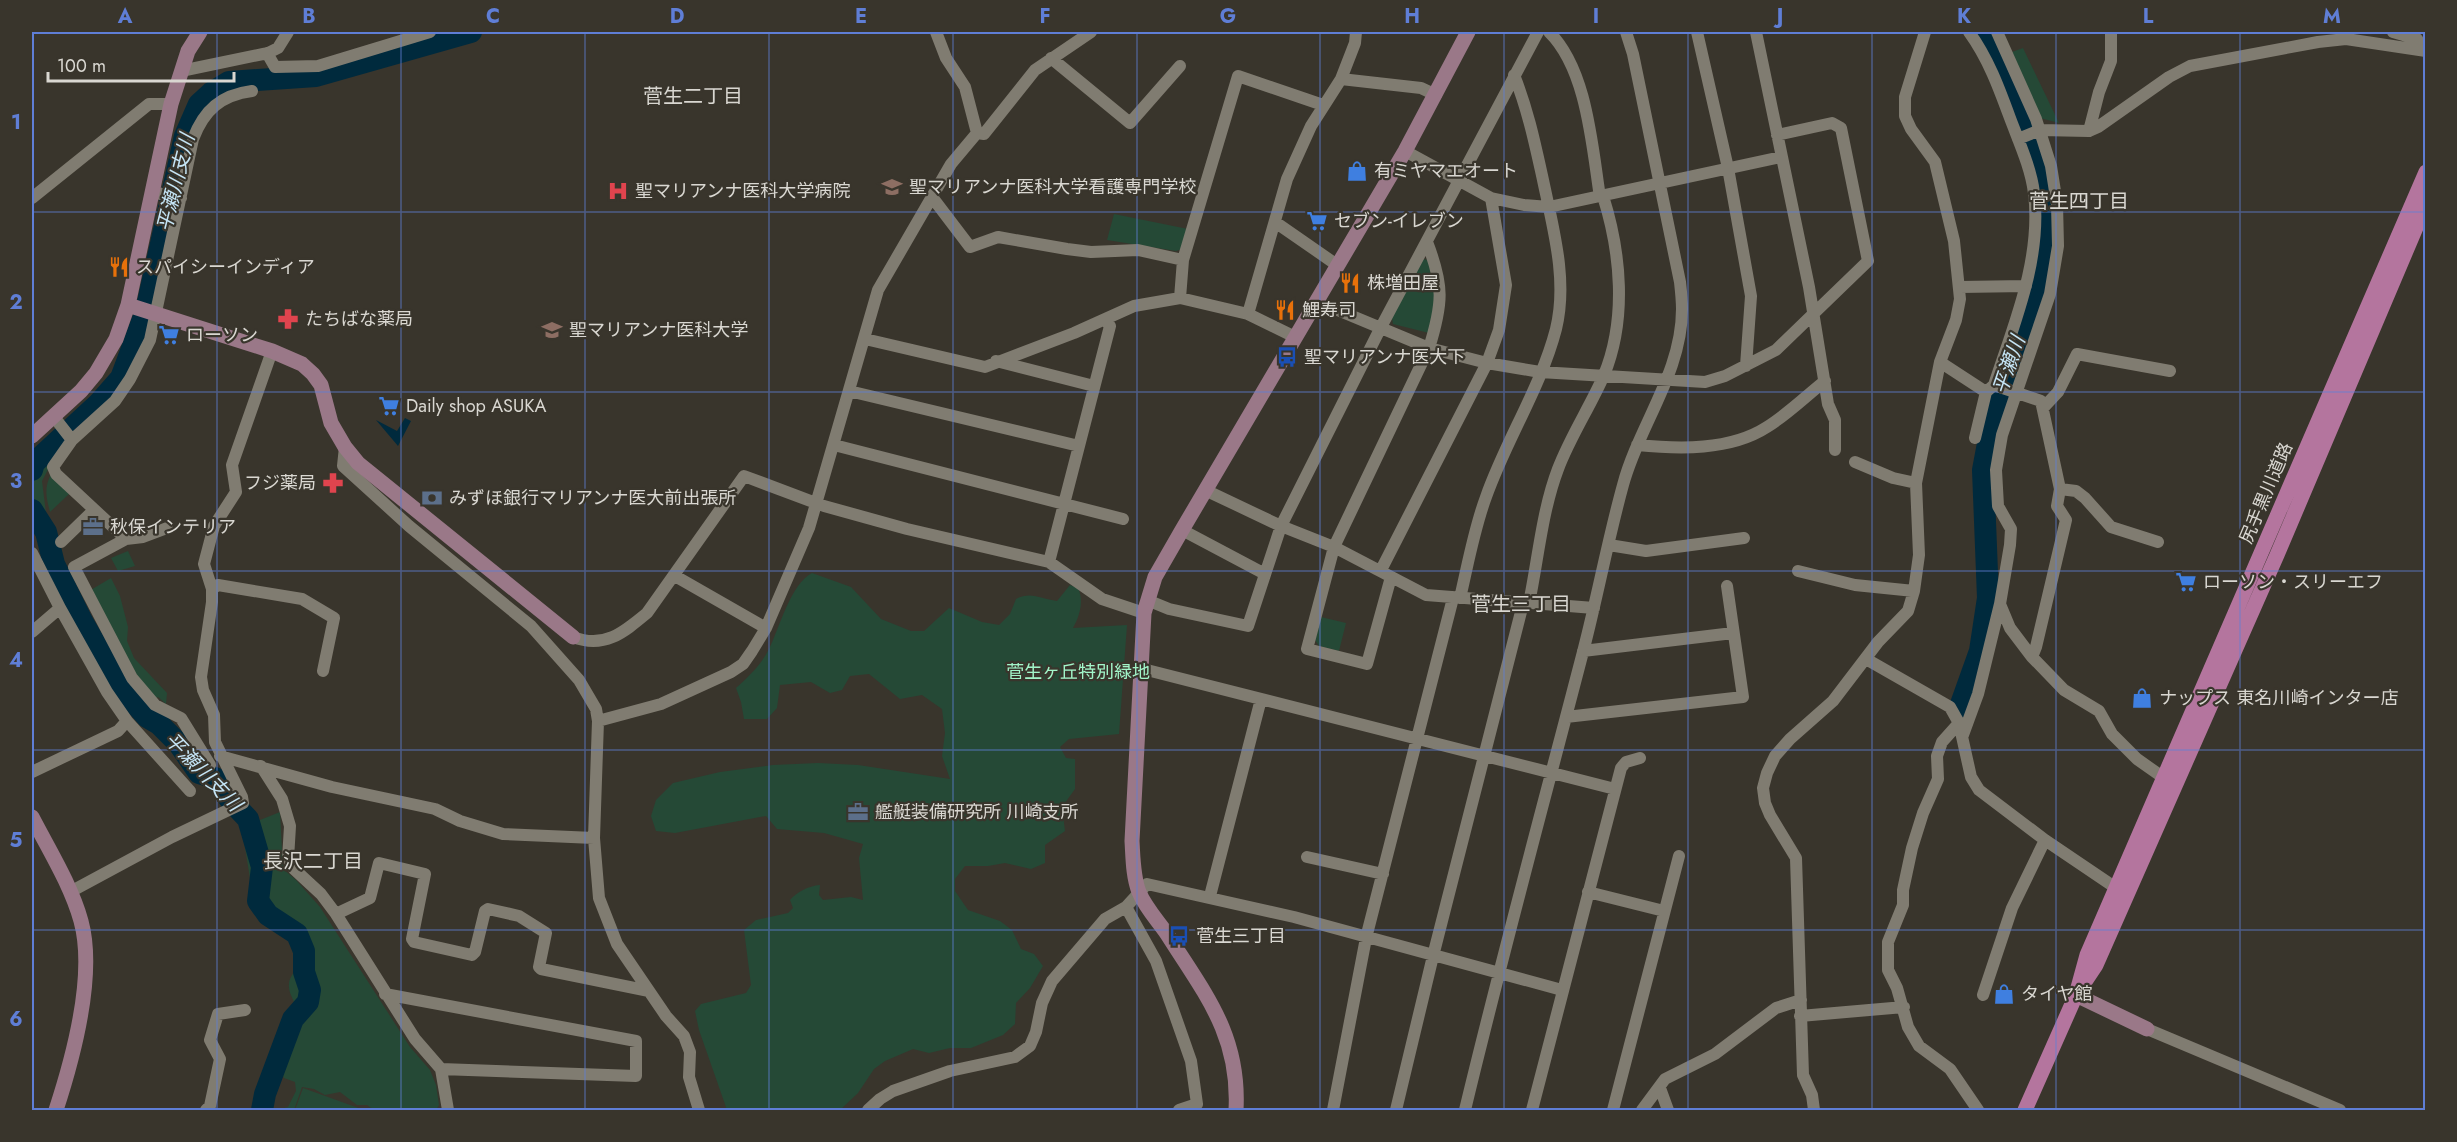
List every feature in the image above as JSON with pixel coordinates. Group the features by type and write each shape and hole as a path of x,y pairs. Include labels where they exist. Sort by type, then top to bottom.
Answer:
{"main road":[{"name":"尻手黒川道路","path":"2025,1110 2076,995 2087,955 2426,172"},
{"name":"尻手黒川道路","path":"2076,995 2096,965 2277,555 2426,204"}],"street":[{"path":"32,436 64,430 109,408 123,391 147,346 143,310 171,104 188,51 200,32"},
{"path":"181,71 267,53 278,48 289,32"},
{"path":"267,53 275,67 318,66 430,32"},
{"path":"936,32 946,58 965,87 976,133"},
{"path":"976,133 984,134 1035,70 1091,32"},
{"path":"1248,314 1287,179 1323,105 1341,79 1355,43 1356,32"},
{"path":"1236,1110 1234,1065 1225,1029 1207,995 1139,892 1132,841 1139,668 1145,607 1155,577 1405,151 1468,32"},
{"path":"143,310 272,351 302,364 321,385 331,423 345,447 358,463 573,637 588,642 609,639 629,628 654,607 744,476 825,506 907,529 1049,562 1102,599 1169,609 1248,626 1281,526 1380,329 1538,32"},
{"path":"1396,1110 1433,956 1526,603 1555,480 1603,376 1618,329 1619,286 1612,223 1602,197 1578,84 1566,53 1549,32"},
{"path":"1465,1110 1498,973 1594,608 1623,482 1674,360 1682,309 1680,282 1633,54 1626,32"},
{"path":"1697,32 1728,168 1751,296 1746,366"},
{"path":"1756,32 1809,287 1828,404 1835,420 1835,450"},
{"path":"1814,1110 1812,1095 1803,1075 1796,858 1770,815 1765,803 1763,788 1775,756 1790,738 1833,701 1878,642 1908,610 1914,591 1919,555 1916,483 1940,362 1956,320 1960,287 1954,241 1935,162 1911,129 1905,116 1905,97 1925,32"},
{"path":"1969,32 1982,50 2019,138 2034,192 2034,224 2026,286 1975,438"},
{"path":"1978,1110 1950,1069 1919,1046 1908,1028 1904,1007 1888,970 1888,942 1903,905 1903,890 1920,822 1938,779 1937,756 1942,742 1961,729 1978,694 2000,604 2011,529 1998,506 1996,470 2013,392 2050,294 2058,246 2057,204 2051,166 1997,32"},
{"path":"2089,131 2099,92 2112,62 2111,32"},
{"path":"2393,32 2417,39 2425,51"},
{"path":"2019,138 2038,132 2089,131 2098,127 2169,76 2190,66 2346,39 2425,51"},
{"path":"1051,58 1130,123 1180,66"},
{"path":"1333,1110 1366,938 1416,738 1486,497 1548,357 1556,327 1561,296 1559,265 1527,106 1514,75"},
{"path":"1180,298 1183,260 1238,76 1323,105"},
{"path":"1341,79 1421,88 1436,95"},
{"path":"126,539 56,474 53,467 64,430 96,373 116,339 143,310 179,198 199,123 210,108 223,99 237,93 252,91"},
{"path":"32,198 148,104 171,104"},
{"path":"1316,301 1429,348 1486,363 1540,372 1666,381 1705,382 1725,376 1776,350 1868,261 1841,128 1832,123 1777,135"},
{"path":"598,721 661,704 731,672 743,664 766,628 809,528 878,290 951,164 976,133"},
{"path":"1405,151 1491,198 1524,205 1549,207 1781,157"},
{"path":"158,193 179,198"},
{"path":"932,197 970,247 998,237 1079,250 1138,250 1183,260"},
{"path":"1427,242 1436,266 1441,290 1440,309 1429,348 1334,547 1307,649 1367,664 1386,573 1486,363 1499,330 1506,285 1491,198"},
{"path":"1275,222 1337,265"},
{"path":"1960,287 2026,286"},
{"path":"865,339 985,367 1105,320 1134,306 1180,298 1248,314 1295,337"},
{"path":"1049,562 1110,326 1105,320"},
{"path":"70,892 243,802 215,742 214,715 203,690 201,677 212,589 204,564 214,526 236,492 232,465 272,351"},
{"path":"2044,407 2058,392 2077,354 2170,372"},
{"path":"996,361 1094,386"},
{"path":"1940,362 1993,388 2041,401 2044,407 2060,489 2057,506 2066,520 2032,657"},
{"path":"1637,445 1682,449 1730,442 1766,428 1825,381"},
{"path":"849,391 1079,446"},
{"path":"834,445 1123,519"},
{"path":"345,447 343,466 409,526 531,626 555,656 579,680 596,710 598,721 594,838 599,898 617,944 666,1016 684,1036 690,1052 689,1077 699,1110"},
{"path":"1855,462 1893,478 1916,483"},
{"path":"2060,489 2076,491 2111,527 2158,542"},
{"path":"1206,490 1281,526 1334,547 1426,595 1594,608"},
{"path":"61,542 94,510"},
{"path":"167,528 144,537 126,539 74,567 132,678 155,705 181,718 210,765"},
{"path":"1182,530 1265,574"},
{"path":"1609,545 1646,551 1744,538"},
{"path":"32,553 106,693 190,791"},
{"path":"1798,571 1855,585 1914,591"},
{"path":"675,576 766,628"},
{"path":"212,589 218,585 302,599 334,618 322,671"},
{"path":"1566,717 1743,697 1727,586"},
{"path":"2000,604 2010,628 2032,657 2064,690 2099,711 2112,734 2137,759 2163,778"},
{"path":"32,632 60,608"},
{"path":"1583,651 1733,633"},
{"path":"1866,659 1950,707 1961,729 1971,777 1979,790 2116,888"},
{"path":"1139,668 1616,789"},
{"path":"1210,896 1261,699"},
{"path":"32,771 118,730 128,721"},
{"path":"220,756 332,787 435,809 460,821 503,834 594,838"},
{"path":"1532,1110 1621,768 1626,762 1640,758"},
{"path":"261,766 282,799 290,826 288,859 294,869 321,894 336,914 415,1039 441,1069 448,1110"},
{"path":"32,817 70,892 81,919 86,943 85,973 72,1057 56,1110"},
{"path":"1983,995 2012,908 2046,840"},
{"path":"1613,1110 1678,856"},
{"path":"1307,857 1383,874"},
{"path":"336,914 370,898 379,863 425,873 412,939 414,942 472,955 475,952 485,911 488,909 519,916 546,933 539,967 541,969 649,991"},
{"path":"868,1110 893,1091 950,1071 1015,1058 1030,1046 1036,1032 1042,1003 1052,981 1105,919 1126,907 1149,884 1210,896 1562,990"},
{"path":"1588,892 1664,911"},
{"path":"1126,907 1156,961 1191,1060 1197,1104 1179,1110"},
{"path":"385,994 636,1041 636,1076 441,1069"},
{"path":"2076,995 2147,1029 2340,1110"},
{"path":"1642,1110 1665,1079 1715,1054 1776,1008 1801,1000"},
{"path":"1800,1016 1904,1007"},
{"path":"206,1110 210,1106 220,1059 210,1040 218,1014 245,1010"},
{"path":"1660,1088 1668,1110"}],"green space":[{"path":"2023,48 2059,123 2040,118 2012,52"},
{"path":"1114,214 1188,229 1182,249 1176,251 1107,240"},
{"path":"1423,259 1428,260 1436,296 1429,333 1393,324 1392,318"},
{"path":"63,441 42,481 47,521 63,553 36,511 33,502 32,480 34,468 38,462"},
{"path":"51,474 69,494 50,512 46,493"},
{"path":"128,551 135,566 118,571 111,558"},
{"name":"艦艇装備研究所 川崎支所","path":"812,573 851,587 881,619 911,631 924,631 949,608 982,622 999,625 1010,614 1016,599 1031,596 1057,601 1070,585 1078,588 1081,598 1080,608 1073,628 1127,625 1119,734 1069,739 1060,747 1066,758 1075,759 1075,789 1062,807 1065,831 1045,845 1045,863 1031,869 1005,863 965,866 955,879 955,891 968,910 1000,921 1012,930 1021,949 1034,954 1043,966 1030,988 1016,1003 1015,1024 1003,1035 971,1048 950,1048 929,1053 913,1049 885,1061 874,1069 858,1093 840,1110 727,1110 699,1030 695,1011 701,1004 746,993 751,985 744,930 756,920 788,913 793,908 790,900 793,897 803,890 820,885 819,895 823,900 851,897 863,900 859,858 863,844 824,833 777,829 766,816 675,833 656,831 651,816 656,800 673,783 720,772 773,765 818,763 858,765 950,779 942,756 945,733 942,709 922,695 900,699 869,674 850,676 842,690 830,693 811,682 780,685 777,708 767,719 744,719 736,688 762,660 769,649 786,607 804,579"},
{"path":"111,578 120,596 128,627 127,641 134,658 167,693 166,704 158,697 152,700 133,676 89,591"},
{"path":"1321,617 1346,623 1339,651 1319,646 1315,640"},
{"path":"280,812 283,869 320,907 410,1047 430,1070 436,1085 439,1105 436,1110 374,1110 367,1105 357,1105 340,1092 325,1095 314,1089 302,1087 294,1110 276,1110 288,1107 296,1091 295,1082 284,1078 280,1070 295,1022 295,1006 289,987 295,967 295,955 294,947 287,935 253,911 253,897 243,835 255,822"},
{"path":"303,1088 364,1110 295,1110"}],"water":[{"path":"405,418 411,421 398,446 376,420 397,431"}],"waterway":[{"name":"平瀬川支川","path":"32,470 34,463 99,403 121,378 146,311 185,136 199,104 229,82 316,76 471,32"},
{"name":"平瀬川","path":"1960,707 1980,651 1988,598 1983,470 1995,406 2037,284 2045,224 2039,164 2011,92 1983,32"},
{"name":"平瀬川支川","path":"32,510 46,532 54,564 82,621 121,688 147,717 159,724 179,744 199,773 215,778 231,801 248,819 262,867 258,901 268,915 297,934 304,951 304,972 310,990 308,1002 293,1019 265,1094 262,1110"}],"place":[{"name":"有ミヤマエオート","path":"1357,171"},
{"name":"聖マリアンナ医科大学看護専門学校","path":"892,187"},
{"name":"聖マリアンナ医科大学病院","path":"618,191"},
{"name":"セブン-イレブン","path":"1317,221"},
{"name":"スパイシーインディア","path":"119,267"},
{"name":"株増田屋","path":"1350,283"},
{"name":"鯉寿司","path":"1285,310"},
{"name":"たちばな薬局","path":"288,319"},
{"name":"聖マリアンナ医科大学","path":"552,330"},
{"name":"ローソン","path":"169,335"},
{"name":"聖マリアンナ医大下","path":"1287,357"},
{"name":"Daily shop ASUKA","path":"389,406"},
{"name":"フジ薬局","path":"333,483"},
{"name":"みずほ銀行マリアンナ医大前出張所","path":"432,498"},
{"name":"秋保インテリア","path":"93,527"},
{"name":"ローソン・スリーエフ","path":"2186,582"},
{"name":"ナップス 東名川崎インター店","path":"2142,698"},
{"name":"艦艇装備研究所 川崎支所","path":"858,812"},
{"name":"菅生三丁目","path":"1179,936"},
{"name":"タイヤ館","path":"2004,994"}],"district":[{"name":"菅生二丁目","path":"693,96"},
{"name":"菅生四丁目","path":"2079,201"},
{"name":"菅生三丁目","path":"1521,604"},
{"name":"長沢二丁目","path":"313,861"}],"park label":[{"name":"菅生ヶ丘特別緑地","path":"1078,672"}]}
